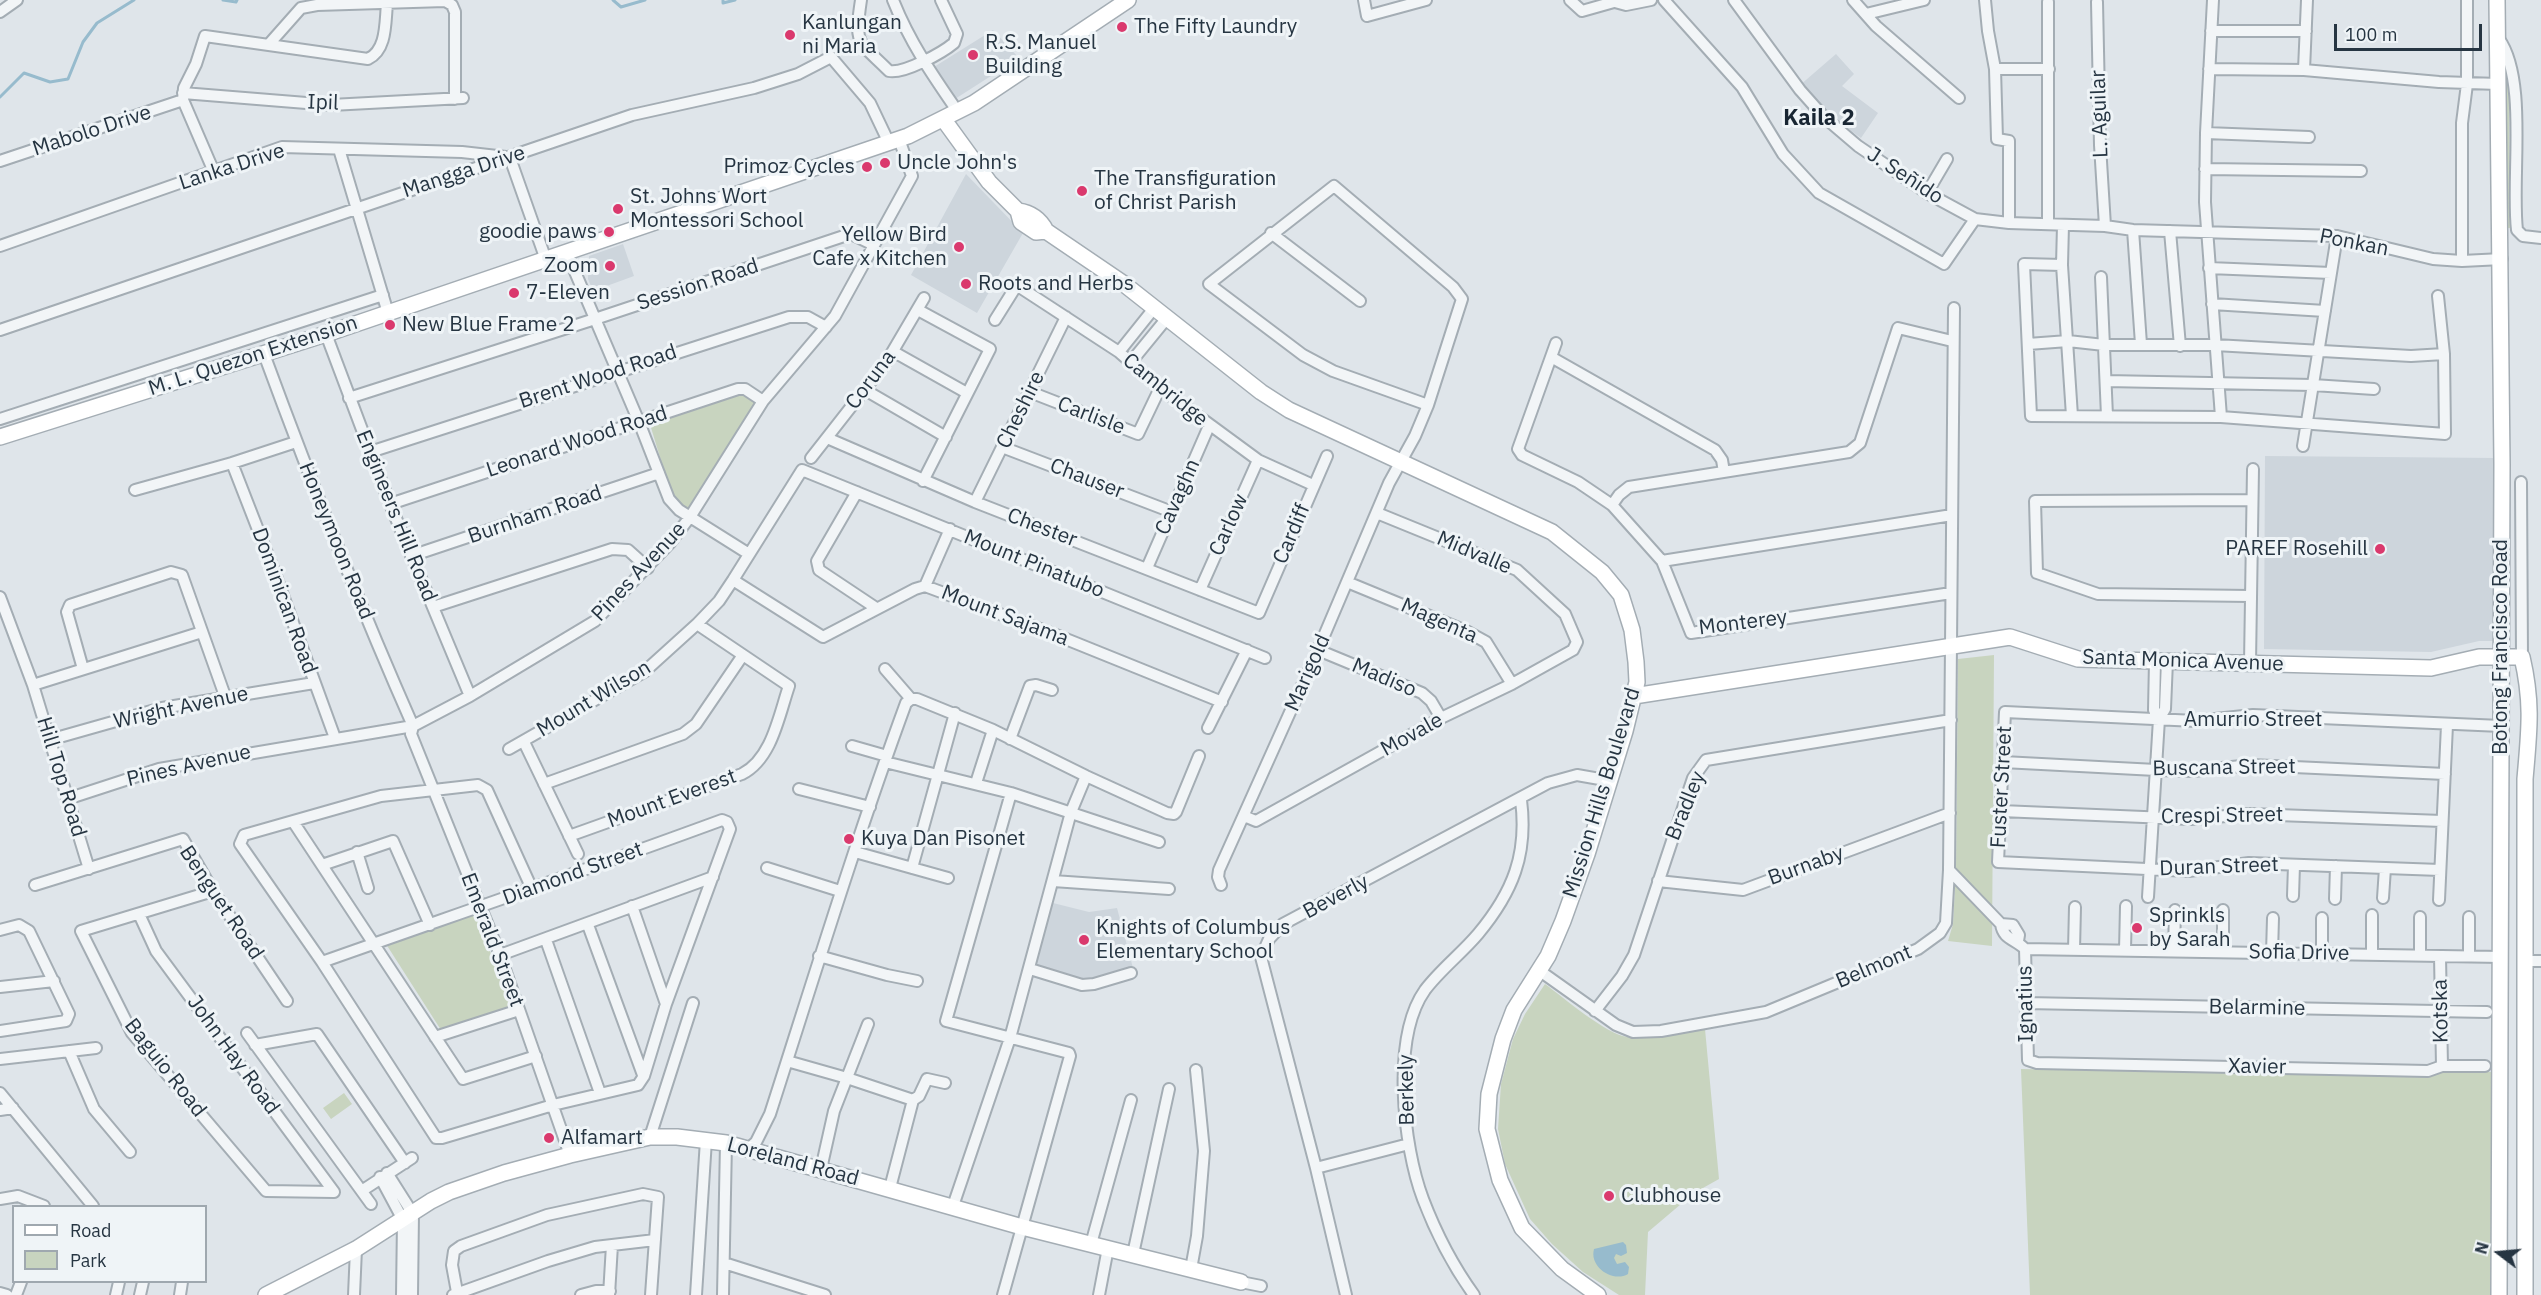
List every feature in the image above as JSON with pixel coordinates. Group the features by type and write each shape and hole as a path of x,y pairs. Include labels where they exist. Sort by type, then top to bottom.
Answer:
{"street":[{"path":"0,12 17,0"},
{"path":"861,0 857,34 860,43 889,71 895,72 923,61 951,45 957,38 941,0"},
{"path":"893,0 904,27 923,61 958,112"},
{"name":"M. L. Quezon Extension","path":"0,437 326,334 894,141 958,112 1036,63 1128,0"},
{"path":"1364,0 1367,16 1426,0"},
{"path":"1570,0 1582,11 1618,1 1626,5 1651,0"},
{"path":"1664,0 1742,87 1782,154 1820,193 1944,264 1975,219"},
{"name":"J. Señido","path":"1734,0 1800,90 1824,117 1858,146 1927,192 1975,219 2009,223 2170,231"},
{"path":"1853,0 1876,26 1959,98"},
{"path":"1866,14 1924,0"},
{"path":"1985,0 1995,69 1997,140 2009,141 2009,223"},
{"path":"2213,0 2206,133 2206,232 2221,417"},
{"path":"2304,70 2307,0"},
{"path":"2462,261 2462,123 2467,84 2467,0"},
{"name":"Botong Francisco Road","path":"2497,0 2502,259 2499,1295"},
{"name":"Ipil","path":"183,97 331,105 459,99 455,12 452,5 445,1 387,4"},
{"name":"L. Aguilar","path":"2097,2 2100,145 2105,226"},
{"path":"2048,3 2048,224"},
{"path":"213,172 183,97 187,79 196,64 205,36 270,43 368,59 381,49 387,4 317,5 301,8 270,43"},
{"path":"2211,31 2306,31"},
{"path":"2497,36 2508,56 2515,85 2517,230 2523,237 2541,238"},
{"name":"Mangga Drive","path":"0,330 632,115 765,84 798,74 831,57 870,103 894,141"},
{"path":"1995,69 2049,69"},
{"path":"2209,69 2304,70 2467,84 2498,84"},
{"name":"Mabolo Drive","path":"0,162 183,97"},
{"name":"Mission Hills Boulevard","path":"944,120 989,182 1018,211 1029,212 1041,222 1046,231 1155,307 1261,393 1289,410 1552,532 1602,572 1621,595 1632,630 1636,662 1634,696 1611,781 1563,921 1540,971 1514,1010 1503,1039 1489,1094 1487,1129 1500,1180 1522,1228 1562,1269 1598,1295"},
{"path":"2206,133 2309,137"},
{"name":"Pines Avenue","path":"67,799 159,769 413,726 470,696 595,621 648,568 690,517 763,401 835,316 912,176 894,141"},
{"name":"Lanka Drive","path":"0,246 282,147 462,152 510,158"},
{"path":"339,149 388,313"},
{"path":"510,158 546,260"},
{"path":"1927,192 1947,159"},
{"path":"2205,170 2361,171"},
{"name":"Marigold","path":"1221,885 1219,870 1377,513 1428,405 1462,298 1454,286 1334,186 1271,233"},
{"path":"2063,225 2062,266 2072,416"},
{"path":"2133,230 2141,344"},
{"path":"2170,231 2180,346"},
{"name":"Ponkan","path":"2170,231 2337,236 2433,259 2462,261 2502,259"},
{"path":"1360,301 1271,233 1209,284 1304,355 1333,372 1428,405"},
{"name":"Session Road","path":"349,398 847,235 853,235 874,245"},
{"path":"2303,446 2337,236"},
{"path":"567,253 673,505 749,554"},
{"path":"2062,266 2024,264 2031,416 2221,417 2445,434 2444,354 2438,296"},
{"path":"2209,268 2331,273"},
{"path":"2101,278 2107,416"},
{"name":"Cambridge","path":"995,320 1015,288 1021,288 1119,352 1160,388 1258,460 1313,485"},
{"path":"0,419 383,295"},
{"name":"Coruna","path":"811,458 894,352 924,298"},
{"path":"2212,304 2325,311"},
{"path":"1119,352 1155,307"},
{"name":"Belmont","path":"1540,971 1616,1025 1633,1032 1662,1031 1766,1012 1918,949 1940,933 1946,923 1949,870 1954,308"},
{"path":"918,310 990,349 923,481"},
{"name":"Brent Wood Road","path":"370,452 617,370 789,317 808,318 826,327"},
{"name":"Cheshire","path":"975,502 1066,317"},
{"path":"1131,362 1167,318"},
{"path":"1612,505 1629,487 1849,452 1860,442 1898,328 1952,340"},
{"name":"Engineers Hill Road","path":"326,334 390,504 470,696"},
{"path":"2028,344 2068,341 2104,345 2215,345 2411,356 2444,354"},
{"name":"Monterey","path":"1556,343 1518,449 1522,455 1578,482 1612,505 1662,561 1691,633 1951,593"},
{"path":"894,352 968,393"},
{"name":"Honeymoon Road","path":"264,354 296,442 377,645 413,726"},
{"path":"1551,357 1715,450 1722,460 1724,472"},
{"path":"2106,381 2313,385 2374,389"},
{"name":"Carlisle","path":"1030,392 1138,434 1160,388"},
{"name":"Leonard Wood Road","path":"390,504 738,389 745,389 763,401"},
{"path":"865,390 945,436"},
{"name":"Cavaghn","path":"1147,568 1209,426"},
{"name":"Chester","path":"827,438 923,481 1259,613"},
{"path":"135,490 232,463 296,442"},
{"name":"Chauser","path":"1002,447 1172,512"},
{"name":"Cardiff","path":"1259,613 1327,456"},
{"name":"Carlow","path":"1200,590 1258,460"},
{"name":"Dominican Road","path":"232,463 335,738"},
{"name":"Mount Pinatubo","path":"802,470 1265,658"},
{"name":"Mount Wilson","path":"509,749 645,672 697,624 719,601 802,470"},
{"path":"2250,663 2253,470"},
{"name":"Burnham Road","path":"411,556 659,473"},
{"path":"2521,482 2522,657 2530,712 2525,779 2533,961 2525,1295"},
{"path":"857,492 817,561 817,566 819,570 876,608"},
{"path":"2250,596 2098,594 2037,573 2035,501 2252,501"},
{"name":"Midvalle","path":"1377,513 1517,570 1565,614 1577,642"},
{"path":"1662,561 1952,515"},
{"path":"925,586 950,529"},
{"path":"432,607 612,549 628,550 648,568"},
{"path":"83,669 67,612 70,605 171,572 182,575 225,696"},
{"name":"Mount Sajama","path":"733,580 823,637 876,608 925,586 1026,623 1222,702"},
{"name":"Magenta","path":"1347,582 1466,631 1486,642 1512,684"},
{"name":"Hill Top Road","path":"0,597 33,685 89,868"},
{"name":"Mount Everest","path":"569,836 742,774 753,768 763,756 789,686 697,624"},
{"path":"33,685 202,632"},
{"name":"Santa Monica Avenue","path":"1634,696 2010,637 2078,659 2431,668 2479,657 2522,657"},
{"name":"Movale","path":"1244,816 1256,821 1441,718 1512,684 1573,650 1577,642"},
{"path":"1208,728 1247,650"},
{"name":"Madiso","path":"1318,650 1422,693 1431,701 1441,718"},
{"path":"544,784 683,734 696,724 743,655"},
{"path":"2148,897 2159,719 2154,710 2161,661"},
{"path":"885,669 911,699"},
{"name":"Wright Avenue","path":"49,740 162,708 314,682"},
{"path":"1010,738 1030,687 1041,686 1052,690"},
{"path":"748,1149 756,1142 770,1114 840,891 906,703 911,699 917,699 955,713 1167,813 1174,814 1199,756"},
{"name":"Amurrio Street","path":"2005,712 2196,722 2253,715 2501,726"},
{"name":"Fuster Street","path":"1998,862 2005,712"},
{"path":"912,868 955,713"},
{"name":"Bradley","path":"1595,1011 1622,976 1634,955 1693,778 1706,760 1951,720"},
{"path":"2439,900 2447,724"},
{"name":"Emerald Street","path":"413,726 411,734 500,955 570,1155"},
{"path":"976,783 993,730"},
{"path":"524,742 578,854"},
{"path":"852,746 938,775 1011,792 1159,842"},
{"name":"Buscana Street","path":"2003,762 2156,770 2193,771 2251,765 2445,774"},
{"name":"Beverly","path":"1346,1295 1316,1168 1261,957 1269,939 1283,924 1521,800 1548,783 1577,775 1611,781"},
{"path":"953,1206 1010,1038 1071,812 1086,776"},
{"path":"532,889 487,790 478,785 381,796 294,823 244,835 240,844 322,962 436,1138 553,1105 638,1085 644,1076 666,1004 713,877"},
{"path":"799,789 870,807"},
{"path":"1003,1295 1070,1054 946,1021 1011,792"},
{"name":"Berkely","path":"1474,1295 1455,1266 1427,1207 1409,1144 1402,1066 1411,1015 1425,990 1478,934 1496,909 1516,872 1523,844 1521,800"},
{"name":"Crespi Street","path":"2001,811 2191,819 2250,814 2442,821"},
{"name":"Burnaby","path":"1658,881 1743,890 1950,813"},
{"name":"Diamond Street","path":"322,962 722,820 728,822 730,829 713,877"},
{"path":"294,823 463,1079 536,1056"},
{"name":"Benguet Road","path":"36,885 183,839 213,891 287,1001"},
{"path":"322,865 393,841 430,925"},
{"path":"357,852 368,888"},
{"path":"855,852 948,878"},
{"name":"Duran Street","path":"1998,862 2189,871 2249,863 2440,870"},
{"path":"2293,896 2294,865"},
{"path":"2335,899 2336,866"},
{"path":"767,868 840,891"},
{"path":"2384,898 2385,868"},
{"path":"1949,870 2001,924 2004,935 2022,945"},
{"path":"500,955 588,925 632,906 713,877"},
{"path":"1053,881 1169,889"},
{"name":"Baguio Road","path":"213,891 81,931 132,1034 266,1191 334,1192"},
{"path":"632,906 666,1004"},
{"path":"2125,950 2126,906"},
{"path":"2074,950 2075,907"},
{"path":"2174,951 2175,909"},
{"path":"2223,910 2223,952"},
{"name":"John Hay Road","path":"139,914 156,951 334,1192"},
{"path":"2372,915 2372,955"},
{"path":"2420,917 2420,956"},
{"path":"2469,917 2469,956"},
{"path":"2272,953 2273,918"},
{"path":"2322,918 2322,954"},
{"path":"0,930 19,925 29,931 69,1014 66,1021 0,1031"},
{"path":"588,925 644,1076"},
{"path":"546,940 600,1093"},
{"name":"Sofia Drive","path":"2022,945 2074,950 2501,957"},
{"name":"Ignatius","path":"2022,945 2028,1060"},
{"path":"819,956 916,981"},
{"name":"Kotska","path":"2440,956 2442,1066"},
{"path":"1030,969 1082,985 1094,984 1131,973"},
{"path":"0,987 54,981"},
{"path":"650,1137 693,1003"},
{"name":"Belarmine","path":"2026,1003 2487,1012"},
{"path":"435,1037 519,1010"},
{"path":"822,1169 834,1111 868,1024"},
{"path":"247,1033 371,1203"},
{"path":"255,1045 317,1034 409,1160 363,1190"},
{"path":"0,1059 96,1048"},
{"path":"69,1051 94,1109 130,1152"},
{"name":"Xavier","path":"2028,1060 2037,1063 2428,1071 2442,1066 2485,1066"},
{"path":"787,1061 913,1100"},
{"path":"1191,1269 1197,1236 1204,1151 1196,1070"},
{"path":"890,1188 913,1100 919,1096 927,1079 945,1083"},
{"path":"1133,1254 1169,1089"},
{"path":"0,1093 87,1204"},
{"path":"1090,1244 1131,1100"},
{"path":"0,1110 12,1108"},
{"name":"Loreland Road","path":"266,1295 356,1249 449,1192 504,1173 650,1137 677,1137 726,1143 1022,1227 1241,1282"},
{"path":"696,1295 706,1140"},
{"path":"723,1295 726,1143"},
{"path":"1316,1168 1409,1144"},
{"path":"384,1175 408,1217 412,1295"},
{"path":"651,1295 655,1240 658,1197 643,1194 547,1215 461,1246 454,1251 452,1265 455,1294 595,1247 655,1240"},
{"path":"0,1199 18,1196 41,1205"},
{"path":"402,1295 408,1217"},
{"path":"581,1295 596,1291 609,1293 612,1245"},
{"path":"1099,1295 1108,1248"},
{"path":"354,1295 356,1249"},
{"path":"724,1263 825,1295"},
{"path":"1241,1282 1261,1286"},
{"path":"0,1293 7,1295"}],"shaded area":[{"path":"993,30 1019,58 955,99 934,67"},
{"path":"1836,54 1854,74 1842,86 1878,113 1861,138 1823,111 1799,86"},
{"path":"966,174 1023,233 977,313 911,275"},
{"name":"Zoom","path":"623,244 634,276 593,291 588,279 589,256"},
{"name":"PAREF Rosehill","path":"2265,456 2496,458 2496,641 2479,641 2431,652 2264,649"},
{"name":"Knights of Columbus Elementary School","path":"1053,903 1089,912 1117,908 1133,968 1087,980 1035,968"}],"green space":[{"path":"2504,60 2509,91 2510,228 2504,228"},
{"path":"739,393 756,400 756,405 691,507 685,508 673,500 649,421"},
{"path":"1994,655 1992,946 1948,941 1953,924 1956,869 1958,659"},
{"path":"476,914 511,1007 441,1030 386,944"},
{"path":"1545,984 1597,1023 1627,1037 1657,1037 1705,1029 1719,1179 1694,1193 1648,1232 1645,1295 1619,1295 1583,1272 1552,1244 1530,1219 1505,1164 1498,1129 1501,1084 1513,1039 1525,1014"},
{"path":"2021,1069 2430,1077 2443,1072 2495,1072 2491,1295 2030,1295"},
{"path":"344,1093 352,1104 331,1119 323,1108"}],"water":[{"path":"1623,1242 1627,1253 1621,1256 1616,1254 1614,1258 1617,1264 1625,1262 1629,1267 1628,1274 1609,1275 1595,1262 1594,1249"}],"waterway":[{"path":"0,97 24,73 50,82 68,79 83,42 97,23 134,0"},
{"path":"223,0 236,2 237,0"},
{"path":"613,0 621,7 645,0"},
{"path":"723,0 723,3 735,0"}],"place":[{"name":"The Fifty Laundry","path":"1122,27"},
{"name":"Kanlungan ni Maria","path":"790,35"},
{"name":"R.S. Manuel Building","path":"973,55"},
{"name":"Uncle John's","path":"885,163"},
{"name":"Primoz Cycles","path":"867,167"},
{"name":"The Transfiguration of Christ Parish","path":"1082,191"},
{"name":"St. Johns Wort Montessori School","path":"618,209"},
{"name":"goodie paws","path":"609,232"},
{"name":"Yellow Bird Cafe x Kitchen","path":"959,247"},
{"name":"Zoom","path":"610,266"},
{"name":"Roots and Herbs","path":"966,284"},
{"name":"7-Eleven","path":"514,293"},
{"name":"New Blue Frame 2","path":"390,325"},
{"name":"PAREF Rosehill","path":"2380,549"},
{"name":"Kuya Dan Pisonet","path":"849,839"},
{"name":"Sprinkls by Sarah","path":"2137,928"},
{"name":"Knights of Columbus Elementary School","path":"1084,940"},
{"name":"Alfamart","path":"549,1138"},
{"name":"Clubhouse","path":"1609,1196"}],"district":[{"name":"Kaila 2","path":"1819,119"}]}
